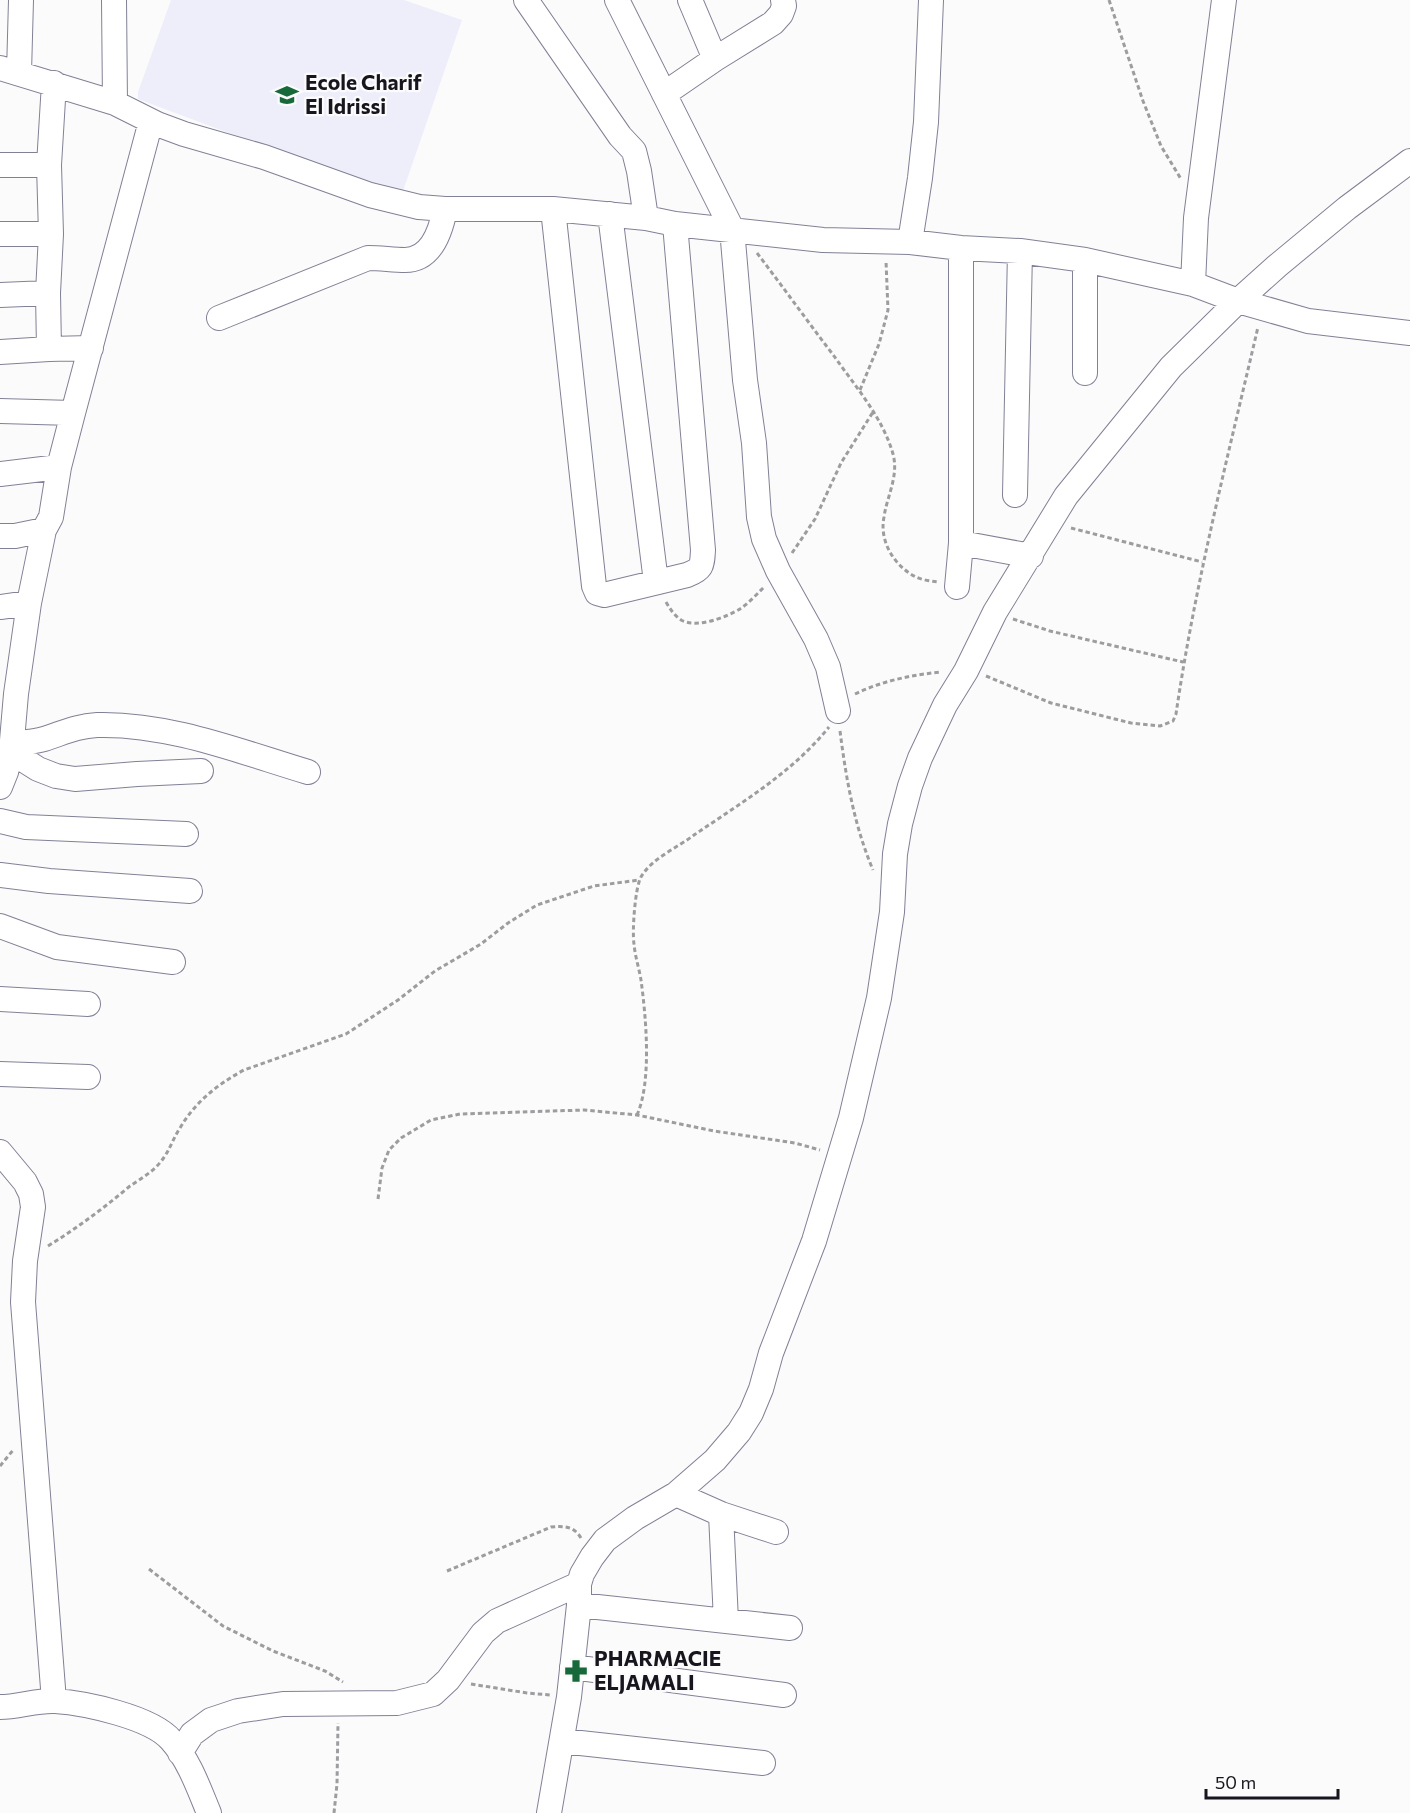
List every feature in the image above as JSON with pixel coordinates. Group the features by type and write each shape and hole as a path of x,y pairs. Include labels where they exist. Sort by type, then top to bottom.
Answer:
{"street":[{"path":"21,0 10,71 115,103 184,134 264,157 370,195 419,207 553,209 823,240 910,242 961,248 1020,251 1086,260 1193,284 1238,301 1308,321 1410,333"},
{"path":"114,0 115,103"},
{"path":"526,0 620,136 634,151 646,218"},
{"path":"617,0 736,230 745,380 754,443 759,517 764,538 778,571 816,639 828,667 838,711"},
{"path":"690,0 715,59"},
{"path":"664,94 773,23 782,14 783,0"},
{"path":"910,242 926,123 931,0"},
{"path":"1193,284 1198,200 1224,0"},
{"path":"49,349 48,293 51,234 49,165 54,83"},
{"path":"0,787 12,748 16,694 29,603 44,530 51,518 59,467 151,121"},
{"path":"549,1813 569,1696 582,1574 605,1540 635,1518 676,1494 715,1460 739,1432 751,1413 761,1389 771,1353 814,1241 850,1118 879,998 892,912 900,825 920,758 940,716 995,612 1066,496 1170,367 1277,266 1347,208 1410,161"},
{"path":"0,165 49,165"},
{"path":"219,318 368,258 408,260 423,255 441,231 445,209"},
{"path":"553,209 594,586 597,593 604,595 687,575 697,571 702,565 703,550 675,224"},
{"path":"610,214 656,582"},
{"path":"0,234 51,234"},
{"path":"957,587 961,543 961,248"},
{"path":"1015,495 1020,251"},
{"path":"1085,373 1086,260"},
{"path":"0,294 48,293"},
{"path":"0,352 91,348"},
{"path":"0,411 73,413"},
{"path":"0,474 59,467"},
{"path":"0,536 15,536 44,530"},
{"path":"961,543 1031,556"},
{"path":"0,607 29,603"},
{"path":"12,748 43,740 69,729 96,725 143,727 216,744 308,772"},
{"path":"12,748 38,769 56,776 75,779 201,771"},
{"path":"0,821 26,827 186,834"},
{"path":"0,875 49,881 190,891"},
{"path":"0,926 57,947 173,962"},
{"path":"0,999 88,1004"},
{"path":"0,1074 88,1077"},
{"path":"0,1152 25,1182 31,1194 33,1207 24,1261 23,1302 54,1701"},
{"path":"676,1494 721,1514 776,1532"},
{"path":"721,1514 726,1621"},
{"path":"180,1753 192,1734 211,1720 237,1711 283,1704 397,1703 433,1694 448,1680 483,1633 496,1621 579,1594 726,1621 790,1628"},
{"path":"572,1667 784,1695"},
{"path":"0,1707 54,1701 116,1712 156,1727 170,1739 180,1753 209,1813"},
{"path":"562,1741 763,1763"}],"path":[{"path":"1109,0 1143,101 1161,146 1176,172 1198,200"},
{"path":"736,230 859,391 889,441 894,457 893,484 882,526 885,542 892,557 899,565 917,577 957,587"},
{"path":"859,391 879,344 888,310 885,241"},
{"path":"1051,523 1203,562"},
{"path":"995,612 1050,631 1183,662"},
{"path":"838,711 853,810 874,872"},
{"path":"24,1261 84,1223 154,1169 167,1155 178,1130 190,1112 229,1078 244,1070 346,1034 435,971 481,944 508,923 537,905 594,886 639,880"},
{"path":"378,1199 382,1168 389,1150 401,1138 431,1120 460,1114 584,1110 627,1114 714,1131 795,1143 839,1155"},
{"path":"447,1571 551,1527 567,1526 574,1529 592,1557"},
{"path":"149,1569 223,1626 273,1651 325,1671 351,1686 372,1703"},
{"path":"448,1680 527,1693 569,1696"},
{"path":"334,1813 337,1784 338,1703"}],"shaded area":[{"name":"Ecole Charif El Idrissi","path":"171,0 404,0 462,20 403,191 367,185 138,99 138,92"}],"place":[{"name":"Ecole Charif El Idrissi","path":"287,95"},
{"name":"PHARMACIE ELJAMALI","path":"576,1671"}]}
